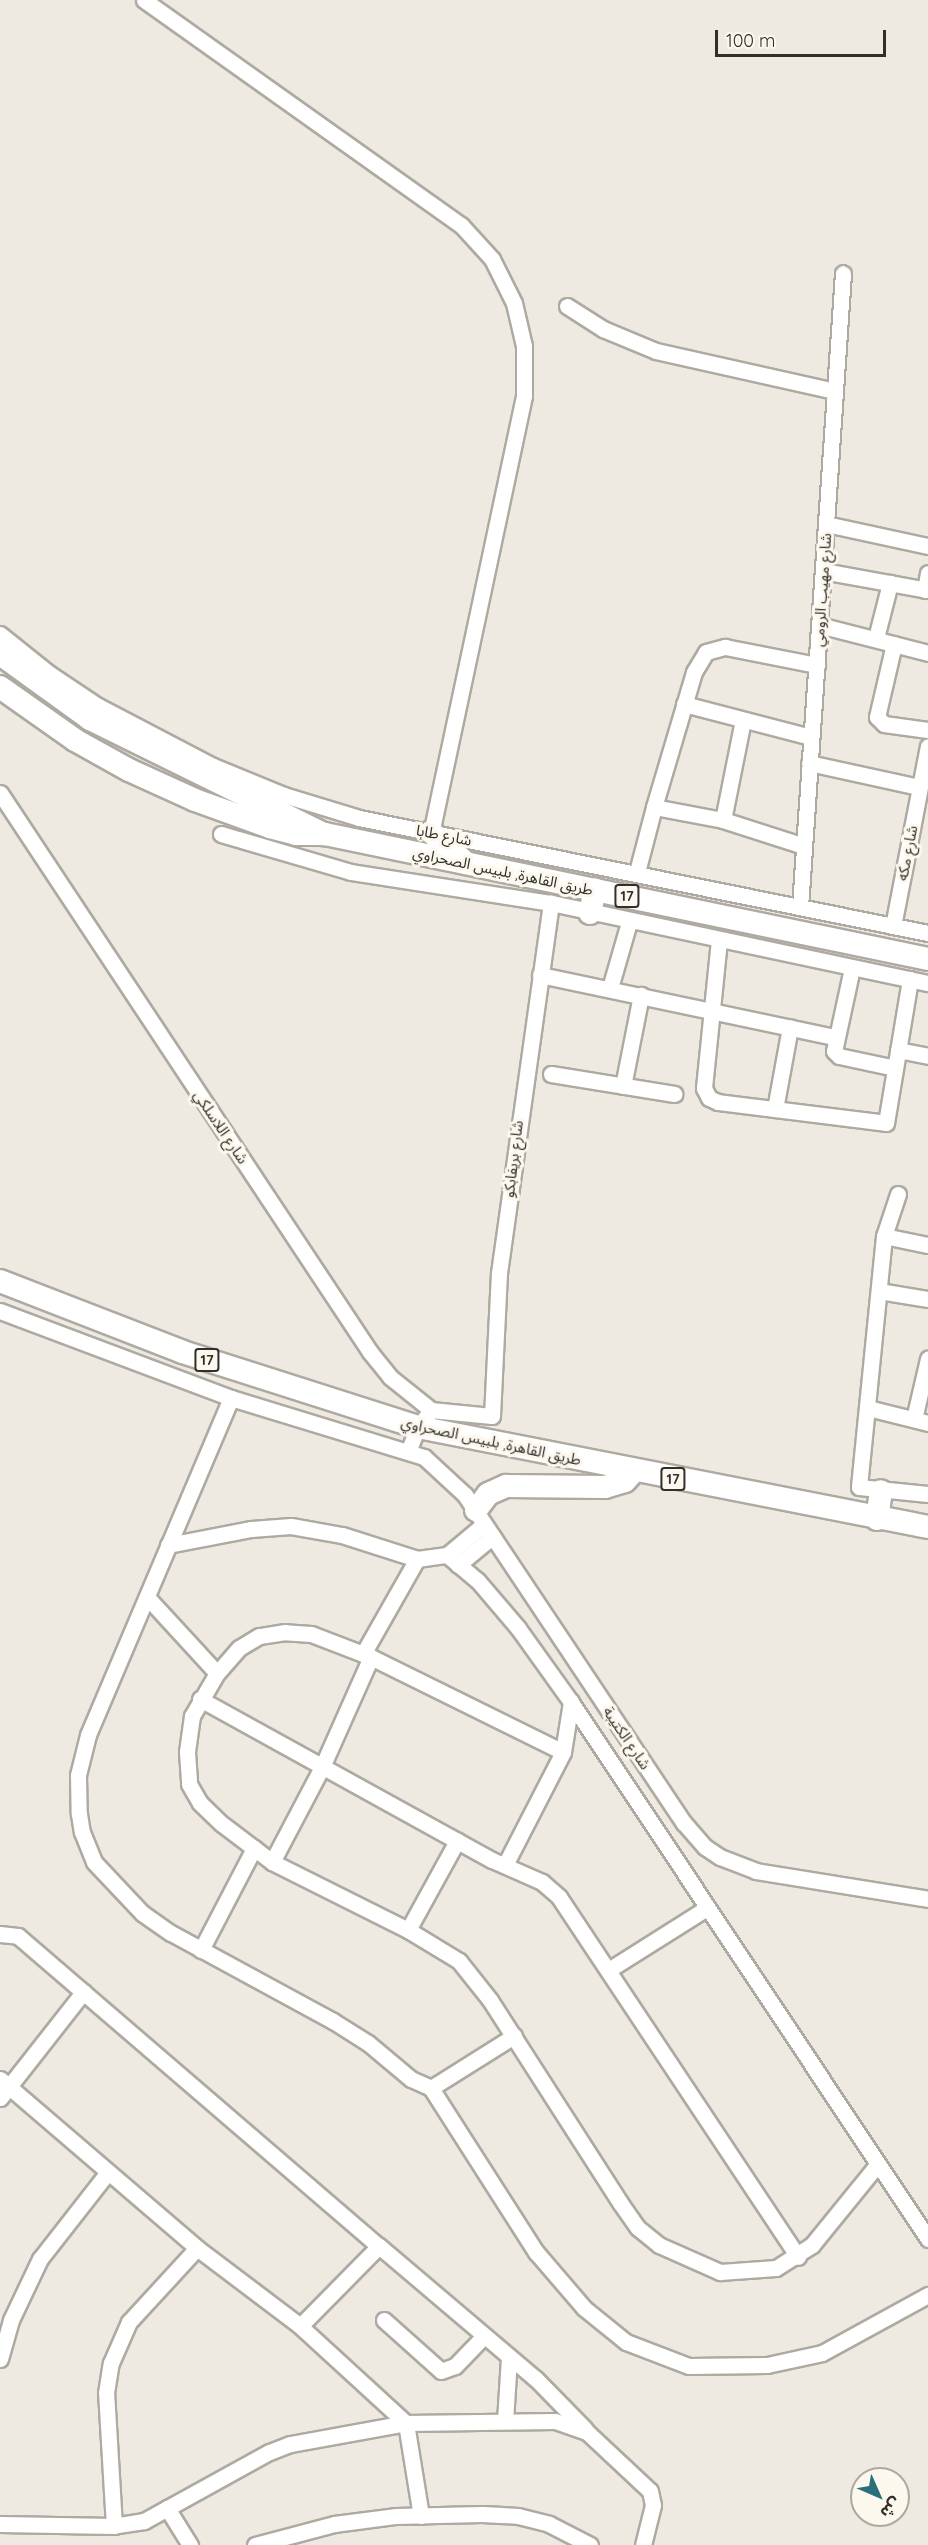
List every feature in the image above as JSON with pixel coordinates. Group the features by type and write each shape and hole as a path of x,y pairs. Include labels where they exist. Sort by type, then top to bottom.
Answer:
{"highway":[{"path":"0,654 90,719 325,834"},
{"path":"0,687 75,740 195,800 296,834 325,834"},
{"path":"431,832 466,863"},
{"name":"طريق القاهرة, بلبيس الصحراوي","path":"325,834 928,959"},
{"path":"590,913 595,890"},
{"name":"طريق القاهرة, بلبيس الصحراوي","path":"0,1281 183,1352 425,1418 633,1472 928,1527"},
{"path":"484,1523 488,1494 506,1486 612,1486 625,1481 633,1472"},
{"path":"870,1489 877,1519"}],"street":[{"path":"144,0 461,225 492,259 514,303 524,346 524,396 431,832"},
{"name":"شارع مهيب الرومي","path":"800,907 843,273"},
{"path":"567,306 603,329 656,351 835,391"},
{"path":"826,524 928,546"},
{"path":"823,572 927,590 928,573"},
{"path":"876,638 890,583"},
{"path":"819,625 928,653"},
{"name":"شارع طابا","path":"0,634 50,674 98,706 213,766 284,795 359,818 637,872 928,933"},
{"path":"894,644 877,717 884,724 928,730"},
{"path":"637,872 684,704 699,660 714,648 725,647 817,665"},
{"path":"684,704 811,738"},
{"path":"723,820 743,720"},
{"name":"شارع مكه","path":"893,926 928,746"},
{"path":"810,763 919,787"},
{"name":"شارع اللاسلكي","path":"0,793 370,1352 425,1418"},
{"path":"654,807 723,820 804,846"},
{"path":"221,834 312,863 361,874 550,903 629,922 928,983"},
{"name":"شارع بريفابكو","path":"425,1418 492,1416 499,1273 550,903"},
{"path":"610,988 629,922"},
{"path":"719,940 710,1010 705,1093 718,1102 886,1123 910,980"},
{"path":"852,968 832,1047 839,1056 895,1068"},
{"path":"540,975 834,1036"},
{"path":"622,1086 641,995"},
{"path":"775,1110 790,1027"},
{"path":"898,1050 928,1056"},
{"path":"551,1074 674,1094"},
{"path":"898,1194 884,1236 868,1408 870,1489 928,1494"},
{"path":"884,1236 928,1245"},
{"path":"879,1291 928,1299"},
{"name":"شارع الكتيبة","path":"0,1311 231,1398 409,1449 437,1465 484,1523 684,1823 705,1847 720,1857 756,1870 928,1899"},
{"path":"868,1408 921,1421 928,1359"},
{"path":"231,1398 88,1735 78,1775 80,1823 94,1862 142,1913 201,1950 333,2021 368,2043 411,2079 431,2088 536,2252 584,2308 626,2342 672,2362 728,2368 802,2360 928,2295"},
{"path":"409,1449 425,1418"},
{"path":"452,1560 484,1523"},
{"path":"168,1545 251,1529 291,1526 342,1535 417,1559 452,1560 518,1628 571,1702 928,2239"},
{"path":"272,1862 322,1767 367,1655 417,1559"},
{"path":"147,1596 218,1673"},
{"path":"563,1752 367,1655 311,1634 285,1632 260,1636 239,1648 218,1673 192,1716 187,1752 189,1784 200,1803 272,1862 408,1930 459,1961 514,2036 621,2204 638,2228 658,2246 720,2272 776,2268 798,2257 877,2165"},
{"path":"201,1699 457,1841 542,1882 559,1897 610,1969 798,2257"},
{"path":"505,1865 563,1752 571,1702"},
{"path":"408,1930 457,1841"},
{"path":"201,1950 254,1848"},
{"path":"610,1969 707,1908"},
{"path":"0,1934 18,1936 509,2357 653,2497 643,2545"},
{"path":"83,1992 3,2088 108,2172 197,2248 300,2326 406,2423 421,2516"},
{"path":"431,2088 514,2036"},
{"path":"0,2359 11,2320 40,2259 108,2172"},
{"path":"300,2326 379,2246"},
{"path":"114,2526 106,2393 111,2363 129,2322 197,2248"},
{"path":"384,2320 441,2371 455,2366 484,2336"},
{"path":"506,2421 509,2357"},
{"path":"0,2524 114,2526 144,2521 279,2448 406,2423 555,2421 587,2432"},
{"path":"167,2508 190,2545"},
{"path":"255,2545 334,2524 421,2516 518,2516 549,2524 590,2545"}]}
